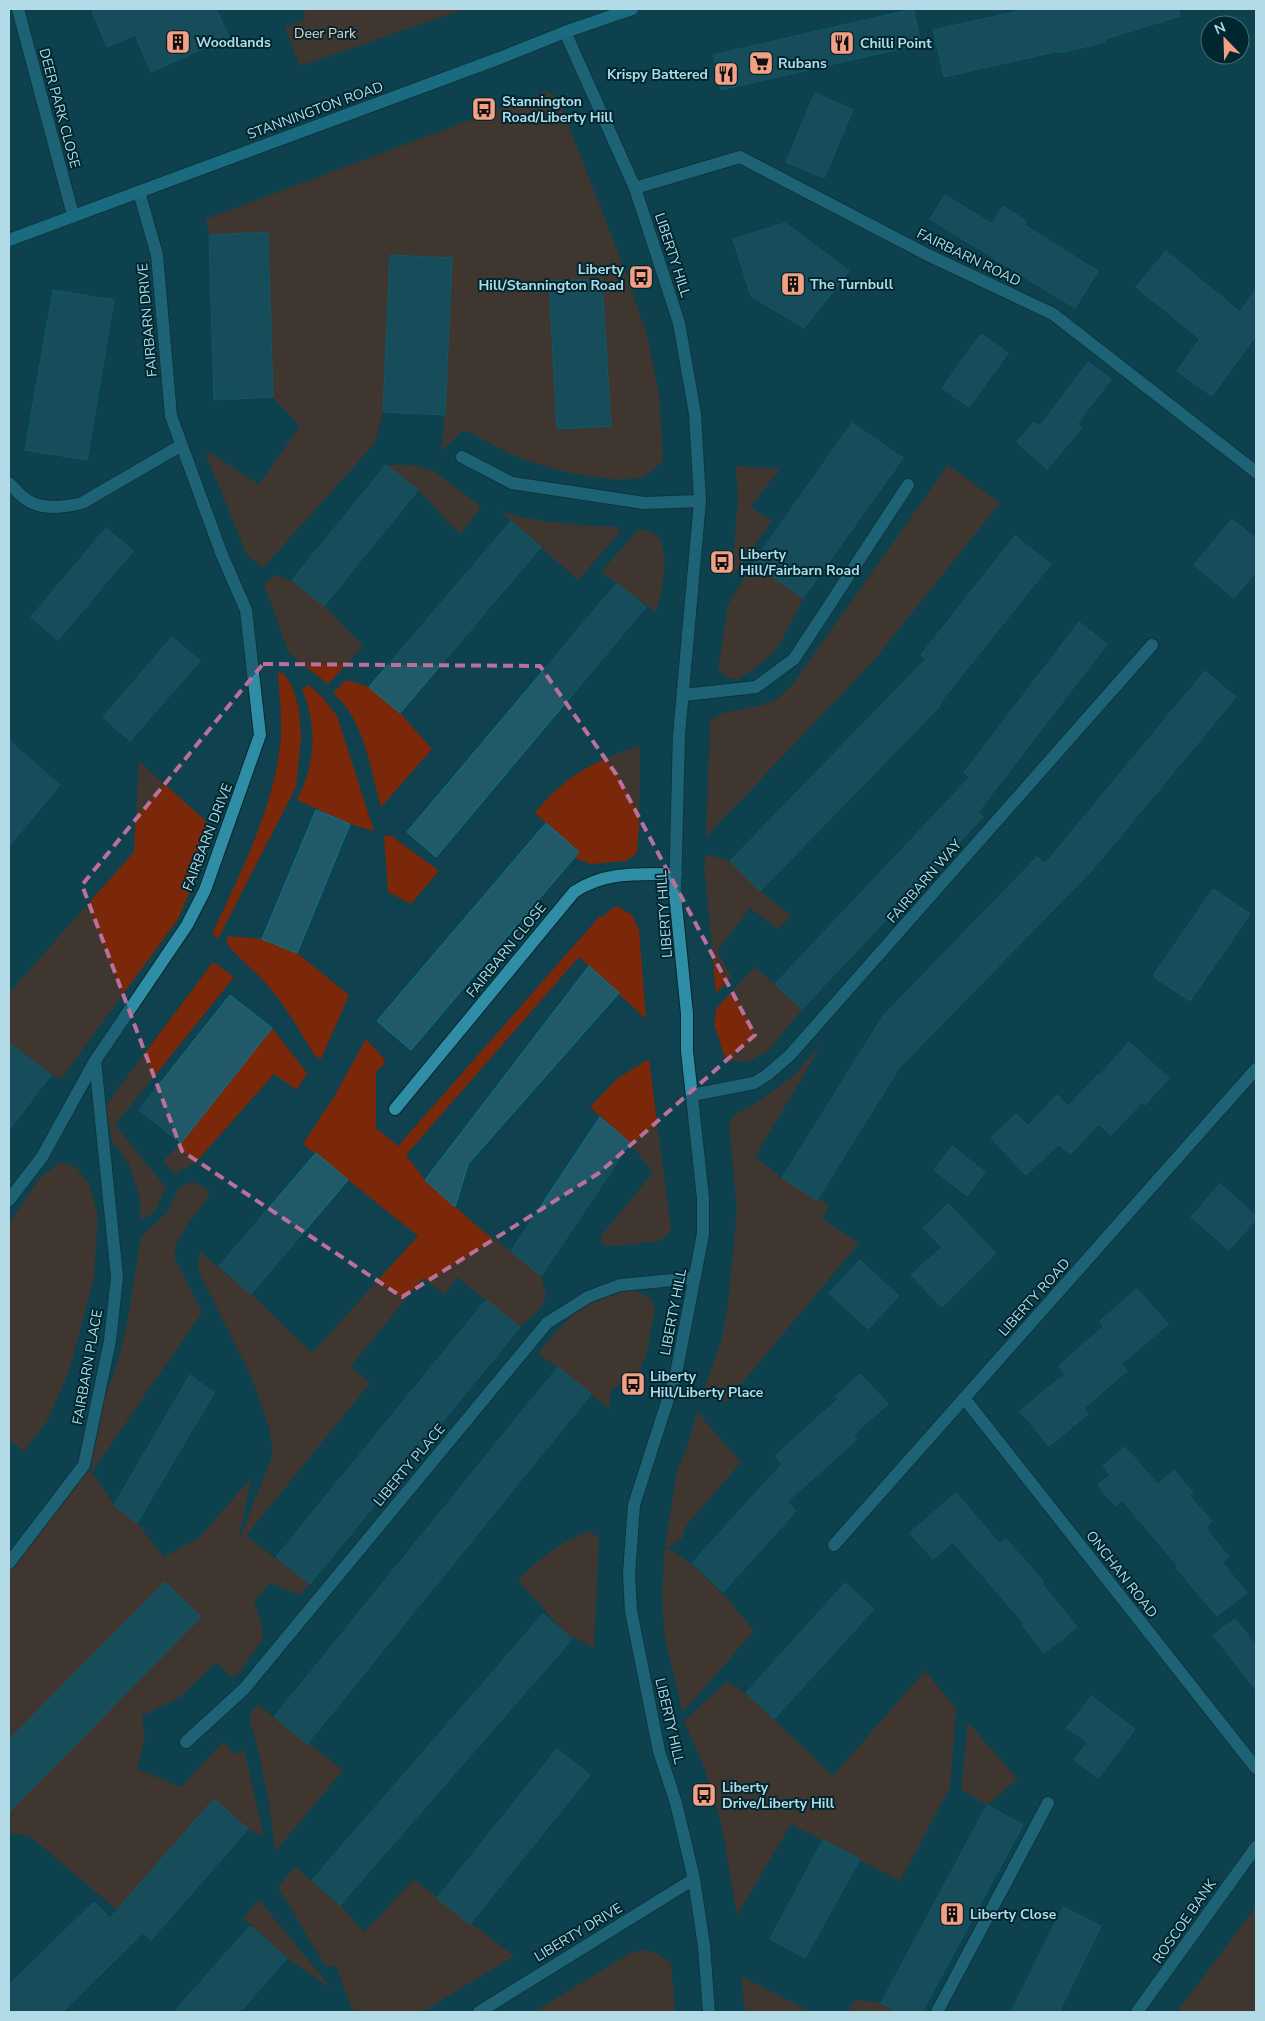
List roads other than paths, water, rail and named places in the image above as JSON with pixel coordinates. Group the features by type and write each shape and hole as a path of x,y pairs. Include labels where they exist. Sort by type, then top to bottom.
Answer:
{"main road":[{"name":"STANNINGTON ROAD","path":"9,240 500,58 565,32 632,9"}],"street":[{"name":"DEER PARK CLOSE","path":"18,9 73,215"},
{"name":"LIBERTY HILL","path":"565,32 635,188 679,323 695,414 700,501 679,734 675,894 687,1014 687,1051 704,1198 703,1234 676,1374 634,1505 629,1574 631,1611 659,1751 676,1803 694,1879 704,1946 709,2012"},
{"name":"FAIRBARN ROAD","path":"635,188 740,157 928,255 1053,314 1256,472"},
{"name":"FAIRBARN DRIVE","path":"9,1200 42,1157 95,1061 187,925 205,890 260,735 246,610 222,555 180,446 171,416 157,255 138,192"},
{"path":"9,483 27,500 39,504 66,507 82,503 180,446"},
{"path":"462,457 512,483 644,503 700,501"},
{"path":"684,695 756,687 794,659 908,485"},
{"name":"FAIRBARN WAY","path":"692,1095 754,1083 767,1075 790,1055 1152,645"},
{"name":"FAIRBARN CLOSE","path":"395,1109 574,892 587,883 622,874 676,874"},
{"name":"FAIRBARN PLACE","path":"9,1563 84,1465 110,1341 117,1277 95,1061"},
{"name":"LIBERTY ROAD","path":"834,1545 1256,1069"},
{"name":"LIBERTY PLACE","path":"186,1742 244,1690 547,1323 555,1316 588,1297 620,1285 695,1278"},
{"name":"ONCHAN ROAD","path":"964,1398 1256,1768"},
{"path":"937,2012 1048,1803"},
{"name":"ROSCOE BANK","path":"1137,2012 1256,1847"},
{"name":"LIBERTY DRIVE","path":"479,2012 694,1879"}],"place":[{"name":"Woodlands","path":"178,42"},
{"name":"Chilli Point","path":"842,43"},
{"name":"Rubans","path":"761,63"},
{"name":"Krispy Battered","path":"726,74"},
{"name":"Stannington Road/Liberty Hill","path":"484,109"},
{"name":"Liberty Hill/Stannington Road","path":"641,277"},
{"name":"The Turnbull","path":"793,284"},
{"name":"Liberty Hill/Fairbarn Road","path":"722,562"},
{"name":"Liberty Hill/Liberty Place","path":"633,1384"},
{"name":"Liberty Drive/Liberty Hill","path":"704,1795"},
{"name":"Liberty Close","path":"952,1914"}],"park label":[{"name":"Deer Park","path":"325,33"}]}
